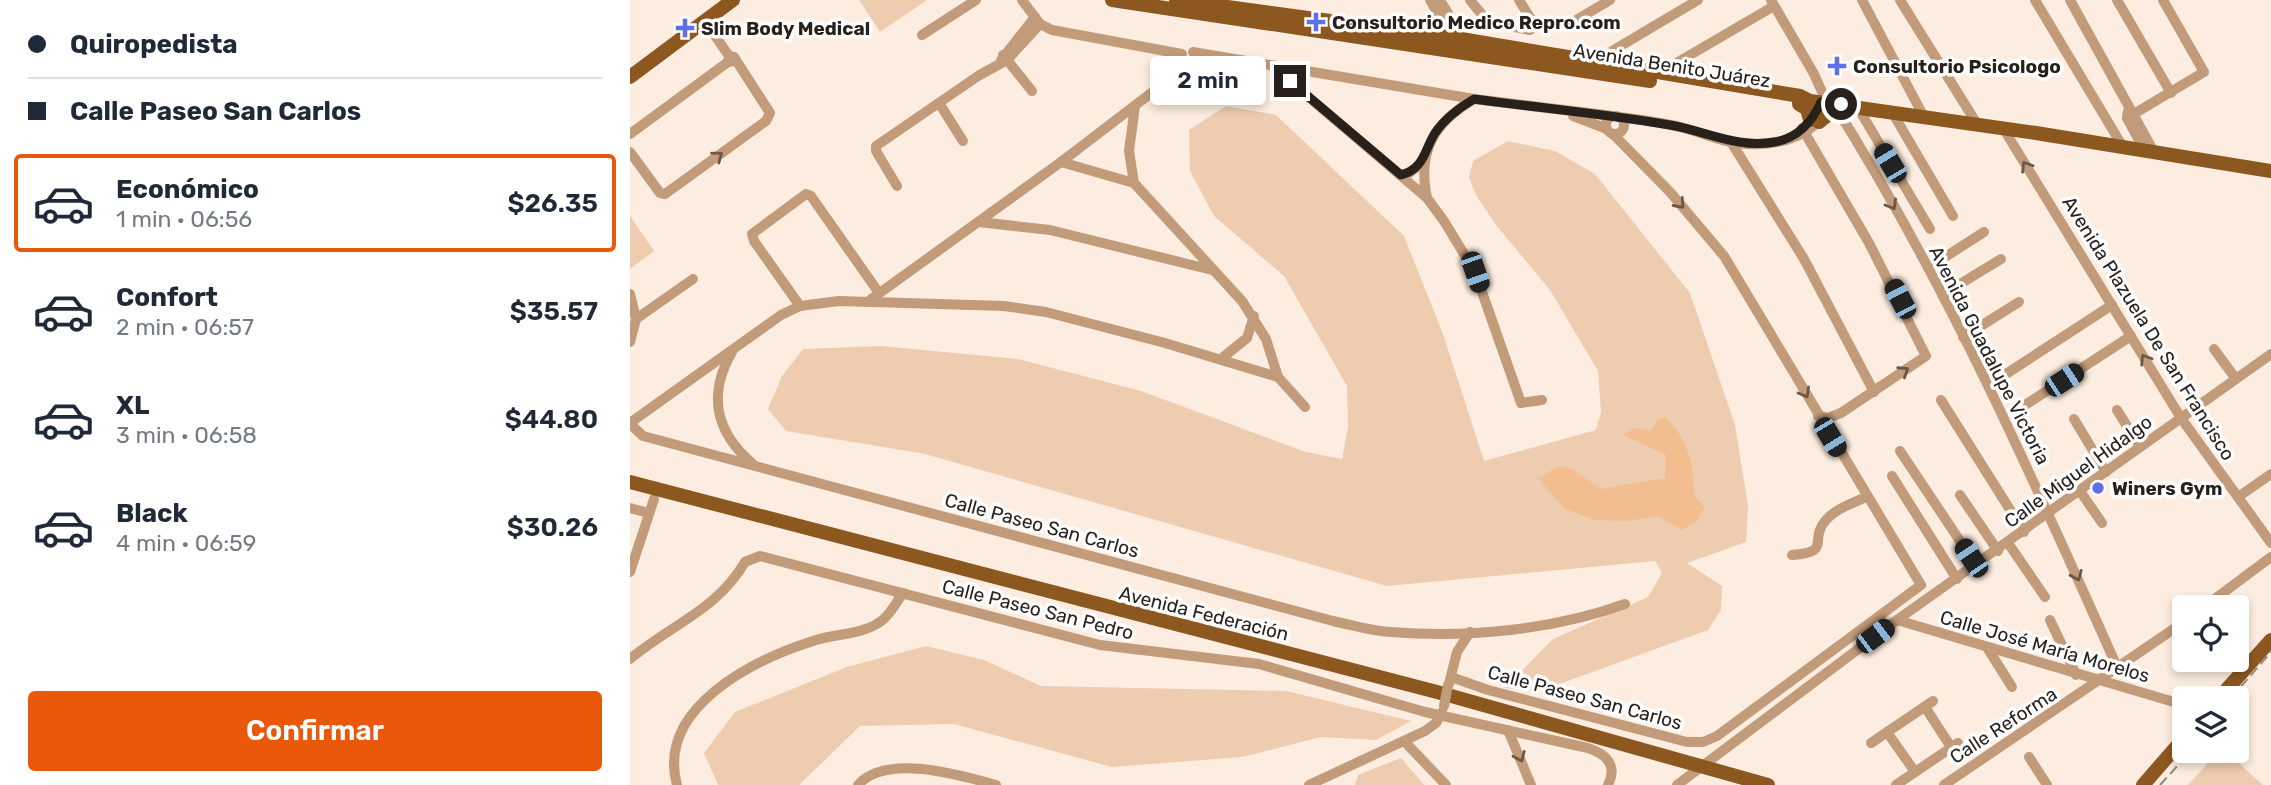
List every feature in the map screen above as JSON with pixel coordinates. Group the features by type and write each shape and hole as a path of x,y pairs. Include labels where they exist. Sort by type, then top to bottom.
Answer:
{"main road":[{"path":"630,66 718,0"},
{"path":"630,77 733,0"},
{"name":"Avenida Benito Juárez","path":"1112,0 1206,6"},
{"name":"Avenida Benito Juárez","path":"1175,0 2271,171"},
{"path":"1807,128 1807,109 1824,103"},
{"path":"1807,128 1824,103"},
{"name":"Avenida Federación","path":"630,482 1437,692 1768,785"},
{"path":"2230,686 2271,640"},
{"path":"2143,785 2172,752"}],"street":[{"path":"922,35 976,0"},
{"path":"1022,0 1037,20 1052,30 1191,56 1220,58 1560,111 1616,126 1654,122 1731,142 1765,143 1807,128 1926,356 1841,412 1828,418 1818,416"},
{"path":"1430,0 1455,44"},
{"path":"1440,0 1455,44"},
{"path":"1470,0 1488,22 1530,30 1534,24 1519,0"},
{"path":"1573,22 1610,0"},
{"path":"1612,51 1698,0"},
{"path":"1862,0 1924,117"},
{"path":"1900,0 1977,124"},
{"path":"2035,0 2123,147"},
{"path":"2070,0 2150,151"},
{"path":"2117,0 2171,93"},
{"path":"2130,112 2201,76 2204,70 2163,0"},
{"path":"1678,62 1773,3"},
{"name":"Avenida Guadalupe Victoria","path":"1773,3 1824,103 1928,268 1942,295 2049,514 2118,669"},
{"path":"897,186 876,151 876,146 1003,59 1037,20"},
{"path":"630,152 660,193 664,194 766,121 770,113 705,21"},
{"path":"875,297 1135,106 1184,68 1180,60 1191,56"},
{"path":"1003,59 1031,91"},
{"path":"630,134 730,60"},
{"path":"1272,66 1427,198 1475,272 1521,402 1542,400"},
{"path":"1427,198 1423,162 1435,133 1445,120 1474,99"},
{"path":"939,103 963,141"},
{"path":"1134,183 1129,150 1135,106"},
{"path":"1857,106 1930,229"},
{"path":"1892,112 1953,216"},
{"name":"Calle Paseo San Carlos","path":"1450,681 1687,742 1709,740 1920,587 1921,582 1866,497 1724,256 1634,153 1616,126"},
{"name":"Avenida Plazuela De San Francisco","path":"2003,128 2181,418 2271,543"},
{"path":"1731,142 1804,259 1874,391"},
{"path":"1061,162 1134,183 1254,316 1270,348 1278,377 1306,407"},
{"path":"1401,175 1409,173 1423,162"},
{"path":"800,306 754,242 752,234 806,194 811,196 875,297"},
{"path":"979,222 1050,230 1212,270"},
{"path":"1928,268 1984,232"},
{"path":"1942,295 2001,260"},
{"path":"636,319 693,279"},
{"path":"630,294 636,319 630,342"},
{"path":"630,423 781,314 820,301 875,297 1025,309 1221,359 1278,377"},
{"path":"1963,337 2019,302"},
{"path":"2006,374 2112,305"},
{"path":"1221,359 1247,338 1254,316"},
{"path":"2025,405 2131,336"},
{"path":"734,348 724,366 718,387 720,421 726,436 755,466"},
{"path":"2214,349 2235,379"},
{"name":"Calle Miguel Hidalgo","path":"1677,785 1897,620 1998,551 2271,354"},
{"path":"698,374 705,375 718,387"},
{"path":"1941,400 2024,532"},
{"path":"2117,410 2140,447"},
{"path":"1830,437 1832,423 1841,412"},
{"path":"2074,419 2106,472"},
{"name":"Calle Paseo San Carlos","path":"630,423 643,436 1333,621 1388,632 1444,634 1571,621 1625,604"},
{"path":"712,454 723,444 726,436"},
{"path":"1900,451 1976,565"},
{"path":"2238,497 2271,474"},
{"path":"1892,476 1957,579"},
{"path":"2080,491 2102,523"},
{"path":"1960,495 1998,551"},
{"path":"1791,555 1812,553 1816,549 1822,524 1827,518 1866,497"},
{"path":"630,572 654,499"},
{"path":"630,508 649,513"},
{"path":"2008,543 2045,597"},
{"name":"Calle Paseo San Pedro","path":"630,659 718,598 732,584 745,562 754,556 1100,645 1259,664 1601,752 1611,767 1608,785"},
{"path":"2220,595 2271,556"},
{"path":"677,785 673,757 676,742 690,718 721,685 743,670 774,655 815,640 871,628 886,617 903,593"},
{"name":"Calle José María Morelos","path":"1897,620 2172,701"},
{"path":"2050,620 2076,674"},
{"name":"Calle Reforma","path":"1944,785 2172,631"},
{"path":"1309,785 1431,727 1443,711 1457,652 1470,632"},
{"path":"1444,634 1457,652"},
{"path":"1988,649 2012,687"},
{"path":"1871,743 1929,704 1954,745 1915,772 1890,783"},
{"path":"1508,730 1531,785"},
{"path":"1887,732 1915,772"},
{"path":"1405,741 1446,785"},
{"path":"2029,757 2047,785"},
{"path":"858,785 873,773 887,769 916,769 996,785"},
{"path":"1719,771 1728,785"},
{"path":"942,785 950,774"}],"shaded area":[{"path":"859,0 927,0 880,32"},
{"path":"1226,106 1276,115 1404,236 1443,334 1484,461 1596,430 1601,412 1598,371 1550,290 1496,225 1476,195 1469,177 1473,161 1508,141 1555,151 1595,174 1690,293 1735,425 1748,506 1746,542 1687,563 1722,586 1721,610 1708,630 1540,691 1505,688 1553,639 1648,597 1662,573 1655,561 1387,586 925,454 786,431 768,409 782,376 803,349 881,346 1018,359 1141,391 1306,452 1342,459 1348,427 1347,386 1284,276 1214,216 1190,171 1189,130"},
{"path":"630,216 654,251 630,269"},
{"path":"1665,417 1684,443 1691,462 1694,495 1704,507 1696,522 1682,530 1657,516 1628,521 1595,520 1565,509 1539,479 1558,466 1572,469 1601,489 1665,478 1666,455 1623,435 1635,428 1651,431 1658,419"},
{"path":"926,646 984,660 1041,686 1286,691 1411,721 1376,740 1321,737 1242,757 1112,767 954,724 860,726 799,785 718,785 704,753 735,712 847,667"},
{"path":"1401,758 1424,785 1355,785 1358,775"},
{"path":"2208,763 2238,763 2263,785 2188,785"}],"railway":[{"path":"2241,686 2271,652"},
{"path":"2160,785 2180,763"}],"place":[{"name":"Consultorio Medico Repro.com","path":"1316,22"},
{"name":"Slim Body Medical","path":"685,28"},
{"name":"Consultorio Psicologo","path":"1837,66"},
{"name":"Winers Gym","path":"2098,488"}],"route":[{"path":"1290,81 1401,175 1409,173 1423,162 1435,133 1445,120 1474,99 1616,116 1682,127 1731,142 1765,143 1798,134 1815,115 1821,102 1841,104"}]}
